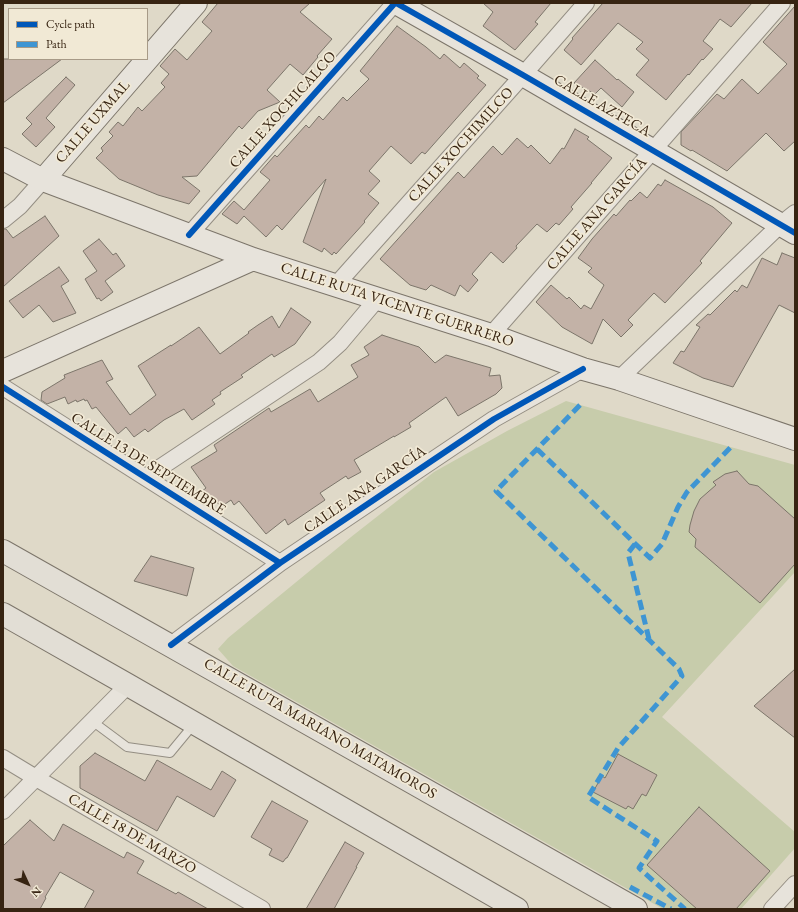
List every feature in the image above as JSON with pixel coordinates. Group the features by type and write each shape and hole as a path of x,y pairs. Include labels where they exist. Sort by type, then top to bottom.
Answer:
{"main road":[{"name":"CALLE UXMAL","path":"148,59 196,3"},
{"name":"CALLE AZTECA","path":"396,3 653,150 790,223"},
{"name":"CALLE UXMAL","path":"43,180 147,60"},
{"name":"CALLE RUTA VICENTE GUERRERO","path":"3,159 43,180 253,259 492,335 583,369 619,379 795,439"},
{"path":"3,371 253,259"},
{"name":"CALLE RUTA MARIANO MATAMOROS","path":"3,551 636,909"},
{"path":"3,614 517,909"}],"street":[{"name":"CALLE XOCHICALCO","path":"189,235 396,3"},
{"name":"CALLE XOCHIMILCO","path":"336,286 586,3"},
{"name":"CALLE ANA GARCÍA","path":"492,335 782,3"},
{"name":"CALLE UXMAL","path":"3,220 20,206 43,180"},
{"path":"619,379 790,223"},
{"path":"146,477 319,362 340,343 378,298"},
{"name":"CALLE ANA GARCÍA","path":"171,645 280,563 494,419 583,369"},
{"name":"CALLE 13 DE SEPTIEMBRE","path":"3,386 280,563"},
{"path":"3,811 128,685"},
{"name":"CALLE 18 DE MARZO","path":"3,758 262,909"},
{"path":"772,909 795,884"}],"lane":[{"path":"92,721 127,747 170,753 194,723"}],"green space":[{"path":"566,401 795,465 795,572 662,717 795,832 795,848 741,909 663,909 233,666 218,649 228,638 351,537 434,472 507,431"}],"building":[{"path":"218,3 310,3 300,12 332,39 303,75 290,64 267,90 280,102 258,111 242,129 239,126 197,176 182,177 200,191 189,204 158,195 119,179 96,158 103,151 101,148 113,136 109,132 118,122 123,126 138,107 142,111 165,87 161,83 169,74 160,66 175,49 187,60 212,31 202,22"},
{"path":"483,3 551,3 535,22 538,24 515,50 483,26 493,12"},
{"path":"603,3 752,3 731,27 720,19 703,41 713,49 703,60 702,59 689,75 688,74 666,100 636,75 649,60 636,49 643,42 618,23 581,65 564,50 573,39 572,38"},
{"path":"795,6 795,141 784,151 766,133 727,171 681,145 681,132 717,94 724,99 742,79 758,94 787,64 763,42"},
{"path":"397,26 440,59 444,54 460,68 464,63 479,76 477,78 486,85 425,154 422,152 411,164 391,146 369,171 380,181 368,194 379,203 364,221 365,222 336,254 334,252 332,255 324,248 322,252 303,242 326,179 282,230 277,225 266,237 244,216 237,224 222,214 234,201 244,210 270,180 260,172 275,155 277,157 306,125 309,128 319,116 323,120 343,97 347,101 369,79 360,71"},
{"path":"3,59 61,60 3,103"},
{"path":"595,60 617,80 618,79 634,92 622,107 601,88 595,94 574,83"},
{"path":"66,77 75,85 46,118 55,127 36,147 22,134 32,124 26,118"},
{"path":"575,129 589,137 587,139 612,158 571,207 573,209 559,225 556,223 547,232 537,224 516,246 517,248 503,263 491,252 472,274 478,280 468,292 460,285 455,296 431,285 426,290 410,285 380,259 458,172 464,178 493,146 502,155 517,138 528,148 531,145 550,164 562,148 564,149"},
{"path":"665,180 713,207 732,223 700,261 702,263 665,303 654,293 628,320 633,325 621,337 603,319 592,344 562,327 536,302 551,285 567,299 569,297 581,309 584,305 591,309 604,285 588,272 592,268 578,258 614,214 616,216 630,200 631,201 640,192 647,198 658,184 661,186"},
{"path":"45,216 59,236 3,287 3,229 6,229 13,238"},
{"path":"99,239 113,255 116,253 125,266 105,281 113,292 101,301 99,298 97,299 85,279 97,271 83,251"},
{"path":"782,253 795,258 795,313 779,305 733,387 703,378 673,363 681,351 684,352 700,327 696,325 708,314 710,315 735,290 737,292 742,285 747,288 762,258 777,265"},
{"path":"59,267 69,281 61,286 76,313 53,322 39,305 23,318 9,301"},
{"path":"291,308 311,322 295,344 274,357 272,354 241,375 243,377 220,392 221,394 212,400 215,404 192,420 184,409 164,420 148,432 145,429 134,437 126,427 118,434 96,407 92,409 87,400 85,401 84,399 77,402 76,400 68,404 65,397 47,404 41,400 42,392 65,378 64,375 102,360 113,379 106,382 130,415 156,395 138,366 199,327 220,354 249,333 248,332 272,316 279,328"},
{"path":"382,335 419,347 435,363 446,355 491,368 489,376 500,375 502,388 496,394 458,416 446,397 409,423 411,427 354,460 361,472 348,479 346,476 320,493 325,500 288,525 285,519 266,534 239,501 234,505 231,500 222,506 201,492 206,488 191,467 217,451 214,445 269,408 271,412 310,389 318,402 358,377 351,365 369,355 364,347"},
{"path":"737,471 749,484 758,486 795,519 795,564 760,603 695,547 696,539 689,532 694,511 700,499 716,485 713,482 725,474"},
{"path":"151,556 194,568 187,596 134,581"},
{"path":"795,669 795,738 754,706"},
{"path":"95,753 145,781 157,760 211,790 222,771 236,780 214,817 177,796 157,831 80,788 80,766"},
{"path":"618,754 657,775 646,796 642,794 633,809 628,806 626,809 593,792 602,776 605,778"},
{"path":"272,801 308,821 287,858 283,862 269,855 272,849 251,837"},
{"path":"699,807 770,871 736,909 697,909 647,865"},
{"path":"30,820 54,841 63,824 124,858 127,852 144,861 137,873 176,894 178,892 208,909 84,909 94,891 60,872 45,897 46,898 40,909 3,909 3,846"},
{"path":"345,842 364,853 334,909 306,909"}],"marked path":[{"path":"580,405 496,491 679,669 682,676 618,748 588,797 657,841 639,868 685,909"},
{"path":"537,449 650,558 662,544 678,507 687,492 731,447"},
{"path":"635,544 628,553 649,639"},
{"path":"630,887 671,909"}],"cycle path":[{"path":"189,235 395,3"},
{"path":"396,3 795,233"},
{"path":"171,645 280,563 494,419 583,369"},
{"path":"3,387 280,563"}]}
